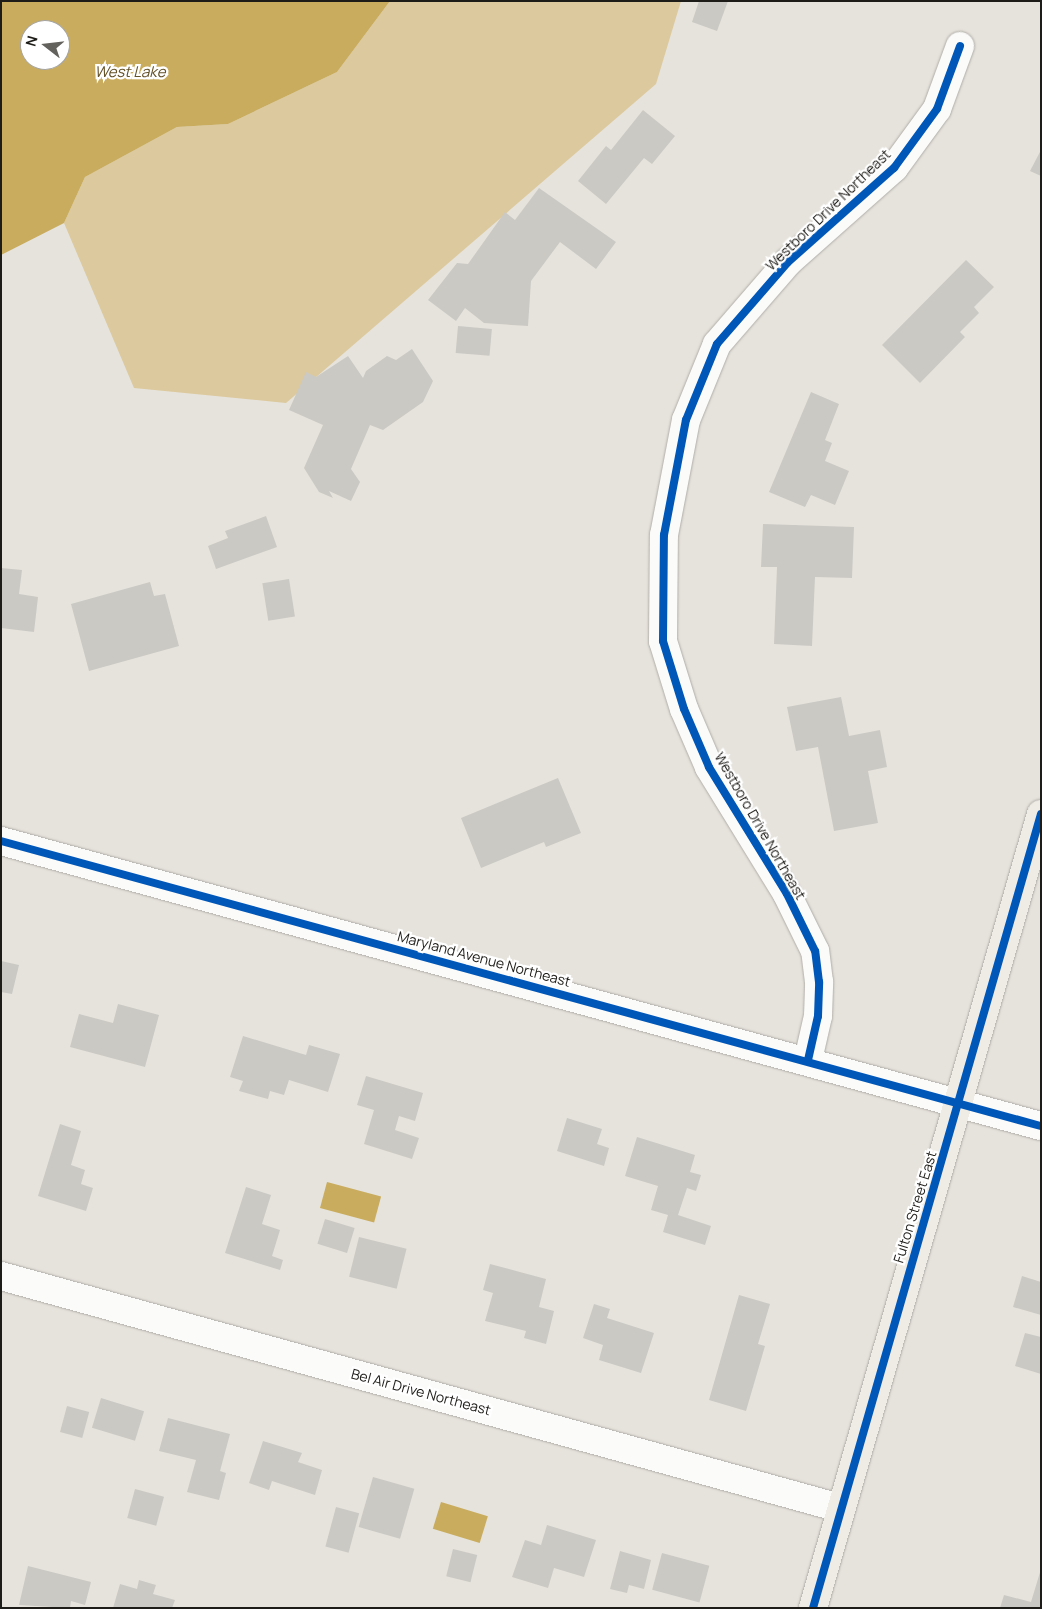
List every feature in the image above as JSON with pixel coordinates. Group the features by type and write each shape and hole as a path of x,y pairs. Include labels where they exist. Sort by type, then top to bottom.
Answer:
{"main road":[{"name":"Fulton Street East","path":"813,1608 840,1508 960,1102 1041,814"}],"street":[{"name":"Westboro Drive Northeast","path":"808,1060 818,1016 819,982 815,951 787,894 709,767 684,709 663,641 664,535 686,420 717,344 788,262 894,168 937,109 960,46"},
{"name":"Maryland Avenue Northeast","path":"1,841 808,1060 1041,1126"},
{"name":"Bel Air Drive Northeast","path":"1,1276 840,1508"}],"shaded area":[{"path":"390,1 681,1 656,84 286,403 134,388 64,223 85,177 177,127 228,124 337,72"}],"water":[{"name":"West Lake","path":"1,1 390,1 337,72 228,124 177,127 85,177 64,223 1,255"},
{"path":"327,1182 381,1196 374,1223 320,1208"},
{"path":"441,1502 488,1516 480,1543 433,1529"}],"building":[{"path":"699,1 728,1 717,31 692,22"},
{"path":"643,110 675,136 652,164 644,158 606,204 578,181 606,146 611,150"},
{"path":"1041,150 1041,176 1030,171"},
{"path":"539,188 616,242 596,269 560,242 531,281 528,326 484,323 465,308 456,321 428,300 457,263 468,264 505,212 515,220"},
{"path":"966,260 994,287 974,307 979,313 960,332 965,337 920,383 882,345"},
{"path":"458,326 492,329 490,356 456,353"},
{"path":"412,349 433,381 423,402 383,430 370,425 351,469 360,482 351,501 329,491 333,498 319,492 304,468 323,425 289,410 306,372 316,377 348,356 363,378 366,371 387,356 396,360"},
{"path":"811,392 839,404 825,440 832,443 825,461 849,471 835,505 811,495 805,507 769,492"},
{"path":"266,516 277,547 216,569 208,546 228,538 225,531"},
{"path":"763,524 854,527 852,578 815,577 812,646 774,644 777,567 761,567"},
{"path":"1,568 22,570 19,594 38,597 34,632 1,628"},
{"path":"289,579 295,617 268,621 262,583"},
{"path":"150,582 154,596 165,594 179,646 89,671 71,604"},
{"path":"841,697 849,736 880,730 887,767 868,771 878,823 834,831 818,747 796,751 787,707"},
{"path":"558,778 581,833 546,847 544,842 481,868 461,818"},
{"path":"1,961 19,965 12,994 1,992"},
{"path":"118,1004 159,1015 145,1067 70,1047 79,1014 113,1023"},
{"path":"243,1036 306,1055 309,1045 340,1054 328,1092 289,1080 284,1095 270,1091 268,1099 239,1091 243,1081 230,1077"},
{"path":"366,1076 423,1093 415,1121 399,1116 395,1130 419,1138 412,1159 364,1144 374,1110 357,1105"},
{"path":"567,1118 602,1129 597,1144 609,1148 604,1166 557,1151"},
{"path":"60,1124 81,1131 71,1165 85,1170 81,1184 93,1188 86,1211 38,1196"},
{"path":"637,1137 695,1155 690,1172 701,1175 696,1191 687,1188 678,1215 711,1226 705,1245 663,1232 668,1215 651,1210 658,1186 625,1176"},
{"path":"246,1187 271,1195 262,1224 280,1230 272,1256 283,1260 280,1270 225,1253"},
{"path":"325,1219 355,1228 347,1253 317,1244"},
{"path":"359,1237 407,1249 397,1289 349,1277"},
{"path":"490,1264 546,1279 539,1307 554,1311 546,1344 524,1338 526,1331 485,1321 493,1293 483,1290"},
{"path":"1022,1276 1041,1282 1041,1315 1013,1307"},
{"path":"739,1295 770,1304 758,1344 765,1346 746,1411 709,1400"},
{"path":"594,1304 610,1309 607,1318 654,1333 641,1373 599,1360 603,1345 583,1338"},
{"path":"1025,1333 1041,1337 1041,1374 1015,1366"},
{"path":"101,1398 144,1411 135,1441 92,1428"},
{"path":"67,1406 89,1412 82,1438 60,1432"},
{"path":"168,1418 230,1434 220,1471 226,1473 219,1500 187,1492 196,1460 159,1451"},
{"path":"263,1441 302,1453 298,1462 322,1470 315,1495 272,1481 269,1490 249,1483"},
{"path":"373,1477 414,1489 400,1539 359,1527"},
{"path":"135,1489 164,1497 156,1526 127,1518"},
{"path":"336,1507 359,1513 349,1553 325,1547"},
{"path":"547,1525 596,1540 584,1577 554,1568 548,1588 512,1577 525,1540 541,1545"},
{"path":"453,1549 477,1555 470,1582 446,1576"},
{"path":"620,1551 651,1560 644,1589 629,1585 627,1593 610,1589"},
{"path":"662,1553 709,1566 699,1602 652,1590"},
{"path":"28,1566 91,1582 85,1605 71,1601 70,1608 19,1605"},
{"path":"1041,1569 1041,1608 1000,1608 1004,1595 1031,1602"},
{"path":"139,1580 156,1585 153,1594 175,1600 172,1608 113,1608 120,1584 137,1589"}],"cycle path":[{"path":"808,1060 818,1016 819,982 815,951 787,894 709,767 684,709 663,641 664,535 686,420 717,344 788,262 894,168 937,109 960,46"},
{"path":"813,1608 1041,814"},
{"path":"1,841 1041,1126"}]}
